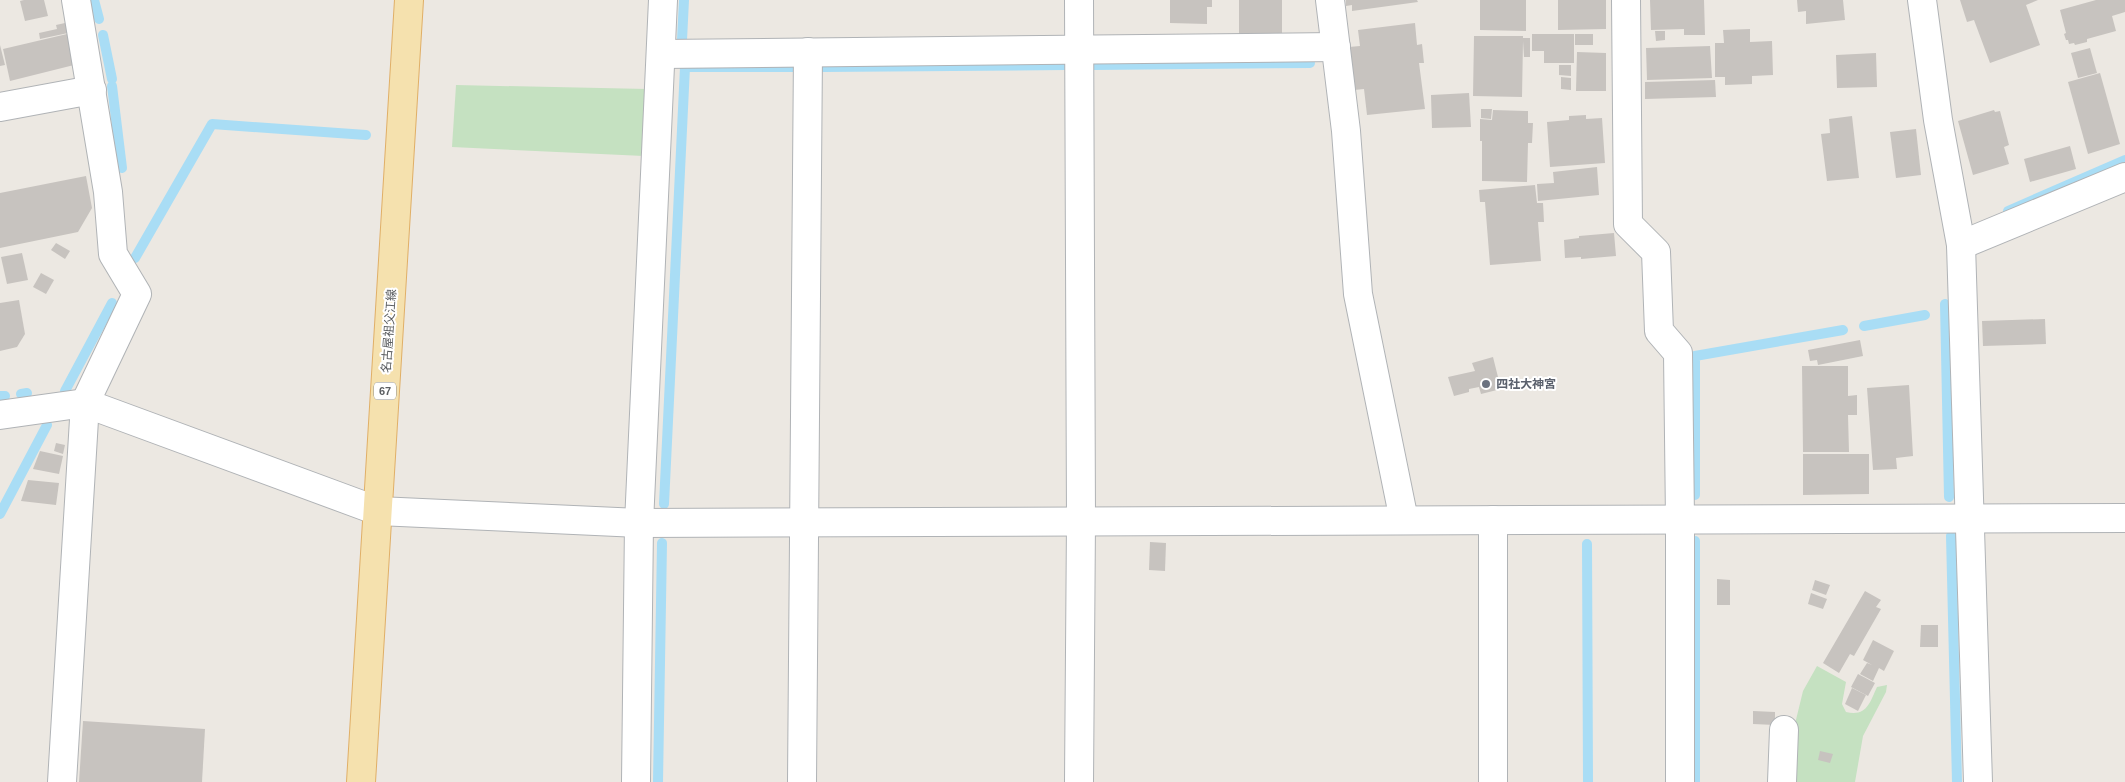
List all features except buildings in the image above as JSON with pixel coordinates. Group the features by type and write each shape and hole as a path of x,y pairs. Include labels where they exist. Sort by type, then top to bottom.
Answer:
{"main road":[{"name":"名古屋祖父江線","path":"361,782 409,0"}],"street":[{"path":"62,782 85,403 137,294 113,254 108,192 76,0"},
{"path":"636,782 639,524 663,0"},
{"path":"1078,0 1079,782"},
{"path":"1330,0 1346,131 1358,294 1404,520"},
{"path":"1626,0 1628,224 1656,252 1659,331 1678,353 1680,782"},
{"path":"1922,0 1938,120 1961,245 1978,782"},
{"path":"661,54 1336,47"},
{"path":"802,782 808,52"},
{"path":"0,107 92,90"},
{"path":"1961,245 2125,177"},
{"path":"0,415 85,403 378,511 639,524 1970,517 2125,518"},
{"path":"1493,520 1493,782"},
{"path":"1782,782 1784,730"}],"green space":[{"path":"456,85 647,89 644,156 452,147"},
{"path":"1817,666 1846,682 1842,704 1846,712 1853,713 1863,710 1870,703 1877,687 1887,685 1886,692 1863,736 1855,782 1792,782 1794,728 1803,691"}],"waterway":[{"path":"94,0 99,19"},
{"path":"682,40 684,0"},
{"path":"103,35 112,79"},
{"path":"1094,65 1310,63"},
{"path":"823,67 1066,65"},
{"path":"664,504 685,67 793,67"},
{"path":"112,86 122,168"},
{"path":"135,258 212,124 366,135"},
{"path":"2008,211 2125,160"},
{"path":"65,391 112,303"},
{"path":"1945,304 1949,497"},
{"path":"1864,326 1925,315"},
{"path":"1695,495 1695,356 1843,330"},
{"path":"21,394 27,393"},
{"path":"0,396 5,396"},
{"path":"0,514 47,425"},
{"path":"1951,536 1957,782"},
{"path":"1695,541 1695,782"},
{"path":"658,782 662,543"},
{"path":"1587,544 1588,782"}],"place":[{"name":"四社大神宮","path":"1486,384"}]}
